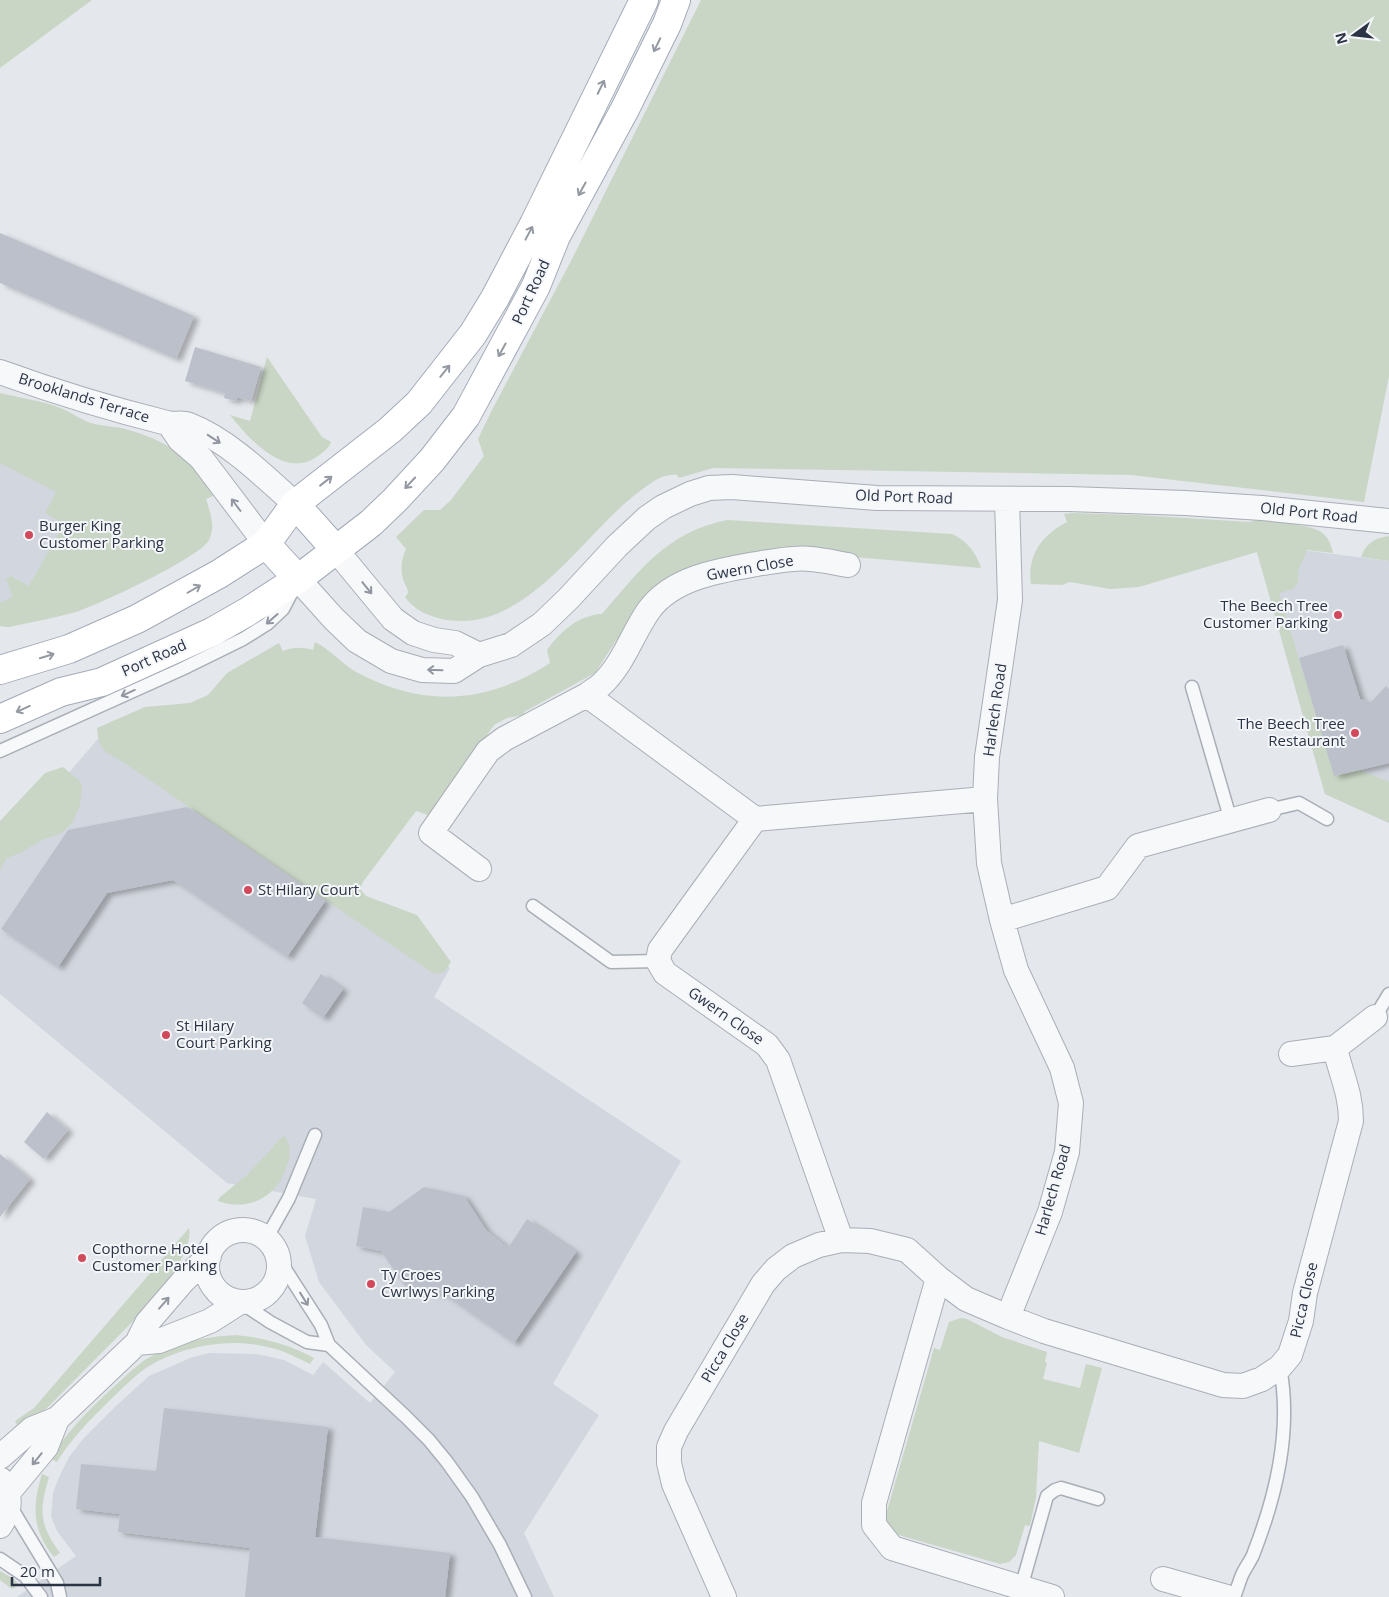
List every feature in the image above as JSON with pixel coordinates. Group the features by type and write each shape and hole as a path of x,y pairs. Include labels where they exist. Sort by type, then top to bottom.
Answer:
{"main road":[{"name":"Port Road","path":"0,670 70,649 137,620 192,590 266,544 295,504 390,430 419,403 473,334 534,224 644,0"},
{"name":"Port Road","path":"0,719 61,692 102,682 212,632 248,612 298,579 370,523 395,500 432,460 466,416 536,286 556,236 625,109 676,0"},
{"path":"295,504 336,550"},
{"path":"266,544 298,579"}],"street":[{"name":"Brooklands Terrace","path":"0,372 89,402 169,424 188,424 209,435 251,463 295,504"},
{"name":"Brooklands Terrace","path":"169,424 180,440 201,458 266,544"},
{"name":"Old Port Road","path":"298,579 357,641 391,661 422,670 454,671 479,655 511,645 542,624 635,529 663,507 690,494 709,488 732,487 876,498 1069,499 1223,506 1320,513 1389,521"},
{"name":"Harlech Road","path":"1007,499 1010,600 987,757 985,799 989,862 1016,970 1062,1068 1070,1103 1068,1152 1050,1212 1008,1317"},
{"path":"336,550 393,619 413,633 434,640 455,643 479,655"},
{"name":"Gwern Close","path":"479,869 431,833 488,751 504,739 587,695 603,684 619,663 649,610 661,598 683,583 727,569 785,560 810,559 848,565"},
{"path":"587,695 754,820 985,799"},
{"path":"1002,920 1107,888 1138,846 1269,810"},
{"path":"658,961 660,950 754,820"},
{"name":"Gwern Close","path":"658,961 665,973 767,1045 778,1060 841,1240"},
{"path":"1292,1054 1335,1048 1375,1017"},
{"name":"Picca Close","path":"724,1597 674,1484 669,1463 670,1447 676,1431 763,1284 776,1269 793,1256 841,1240 870,1242 907,1250 938,1278 966,1299 1044,1331 1223,1386 1243,1386 1262,1380 1280,1367 1290,1355 1302,1321 1305,1293 1351,1121 1348,1087 1340,1068 1335,1048"},
{"path":"0,1457 32,1428 57,1419 137,1343 147,1323 184,1280 209,1256 221,1238 232,1233 244,1231 256,1233 272,1248 279,1270 273,1288 263,1296 252,1301 240,1302 226,1299 217,1291 210,1280 207,1269 209,1256"},
{"path":"938,1278 874,1503 874,1525 892,1548 1052,1597"},
{"path":"137,1343 159,1341 210,1321 240,1302"},
{"path":"0,1526 7,1514 5,1492 46,1447 57,1419"},
{"path":"1163,1579 1198,1593 1226,1597"}],"lane":[{"path":"0,750 182,669 243,639 267,624 283,609 298,579"},
{"path":"1192,687 1231,820"},
{"path":"1269,810 1299,803 1327,819"},
{"path":"533,906 611,962 658,961"},
{"path":"1375,1017 1389,994"},
{"path":"315,1135 289,1198 272,1248 321,1325 329,1345 406,1417 429,1440 447,1462 472,1497 500,1545 524,1597"},
{"path":"240,1302 270,1322 307,1342 329,1345"},
{"path":"1234,1597 1242,1574 1252,1558 1270,1505 1280,1466 1284,1424 1284,1389 1280,1367"},
{"path":"1021,1588 1047,1496 1061,1488 1098,1499"},
{"path":"5,1492 57,1583 60,1597"},
{"path":"0,1558 25,1576 41,1597"}],"shaded area":[{"path":"0,431 102,498 9,627 0,626"},
{"path":"1278,547 1389,561 1389,823 1325,794 1257,552"},
{"path":"114,720 352,901 450,968 434,997 681,1161 553,1384 599,1415 524,1533 554,1597 17,1597 76,1556 57,1531 51,1516 53,1493 59,1477 69,1457 83,1439 149,1376 190,1358 209,1353 257,1354 284,1360 313,1375 323,1362 370,1403 395,1372 366,1345 319,1282 305,1236 316,1199 227,1183 0,994 0,853"}],"green space":[{"path":"0,0 92,0 0,68"},
{"path":"701,0 1389,0 1389,376 1364,502 1131,475 713,468 679,478 677,475 666,476 653,482 619,509 552,576 529,596 503,611 476,620 447,620 418,610 405,597 408,591 402,574 402,561 406,549 396,537 424,510 440,510 451,500 484,456 478,439 572,259"},
{"path":"267,357 322,437 331,442 327,449 315,458 303,463 291,463 267,453 246,434 230,415 250,421"},
{"path":"0,393 56,406 87,422 127,429 159,441 180,454 198,472 213,496 206,499 212,524 209,540 202,548 169,568 126,591 88,608 9,627 0,626 0,603 13,597 6,579 11,576 29,586 64,524 45,513 56,492 0,463"},
{"path":"1064,514 1250,522 1270,517 1315,529 1326,536 1333,553 1307,550 1298,571 1298,583 1293,589 1279,593 1334,775 1360,770 1389,782 1389,823 1325,794 1257,552 1139,587 1110,589 1070,582 1062,585 1031,584 1031,564 1038,547 1050,533 1067,522"},
{"path":"727,520 952,534 970,548 981,568 819,554 811,546 743,554 711,560 686,569 621,640 617,639 595,673 524,712 525,715 507,718 494,725 437,808 428,815 416,811 363,882 360,889 366,896 417,915 451,962 444,972 434,974 107,752 99,741 97,728 145,707 190,703 208,695 227,673 279,643 283,651 298,648 313,650 315,642 358,673 407,692 432,696 456,696 503,687 526,677 550,663 547,650 564,631 577,621 602,614 642,568 671,543 706,526"},
{"path":"1389,536 1389,561 1361,557 1372,542"},
{"path":"63,767 80,781 82,787 80,805 73,822 60,834 44,839 7,858 0,870 0,821 45,773"},
{"path":"284,1135 288,1143 290,1155 282,1178 276,1187 260,1200 250,1203 240,1205 218,1201 219,1198 247,1175"},
{"path":"189,1228 187,1247 182,1258 147,1307 37,1418 19,1429 15,1421 34,1408"},
{"path":"961,1318 967,1319 1002,1337 1047,1352 1045,1362 1047,1363 1043,1379 1080,1388 1086,1364 1102,1368 1079,1453 1039,1441 1036,1497 1030,1526 1025,1525 1016,1555 1009,1562 1000,1564 895,1534 885,1518 934,1348 940,1350 949,1322"},
{"path":"236,1335 276,1342 314,1358 310,1364 279,1350 262,1346 228,1343 193,1348 177,1353 136,1375 68,1445 57,1462 49,1458 90,1410 142,1362 164,1350 187,1342 211,1337"},
{"path":"42,1474 49,1477 44,1499 43,1517 48,1534 60,1553 54,1557 41,1537 36,1517 37,1497"},
{"path":"0,1571 14,1579 19,1585 12,1589 0,1580"}],"building":[{"path":"0,233 194,316 176,359 0,283"},
{"path":"195,347 261,367 251,401 237,397 236,401 224,398 225,393 185,381"},
{"name":"The Beech Tree Restaurant","path":"1343,645 1360,699 1371,702 1386,686 1389,689 1389,763 1334,776 1299,658"},
{"name":"St Hilary Court","path":"187,807 325,901 287,957 173,880 107,893 58,967 1,929 68,830"},
{"path":"321,974 343,989 323,1018 302,1003"},
{"path":"47,1112 68,1130 44,1159 24,1142"},
{"path":"0,1154 30,1179 0,1217"},
{"path":"424,1187 464,1196 486,1230 508,1248 527,1219 576,1252 514,1343 444,1294 404,1285 381,1251 356,1246 363,1207 389,1212"},
{"path":"164,1408 328,1427 315,1537 450,1553 445,1597 245,1597 250,1548 118,1532 120,1514 76,1509 81,1464 156,1471"}],"place":[{"name":"Burger King Customer Parking","path":"29,535"},
{"name":"The Beech Tree Customer Parking","path":"1338,615"},
{"name":"The Beech Tree Restaurant","path":"1355,733"},
{"name":"St Hilary Court","path":"248,890"},
{"name":"St Hilary Court Parking","path":"166,1035"},
{"name":"Copthorne Hotel Customer Parking","path":"82,1258"},
{"name":"Ty Croes Cwrlwys Parking","path":"371,1284"}]}
